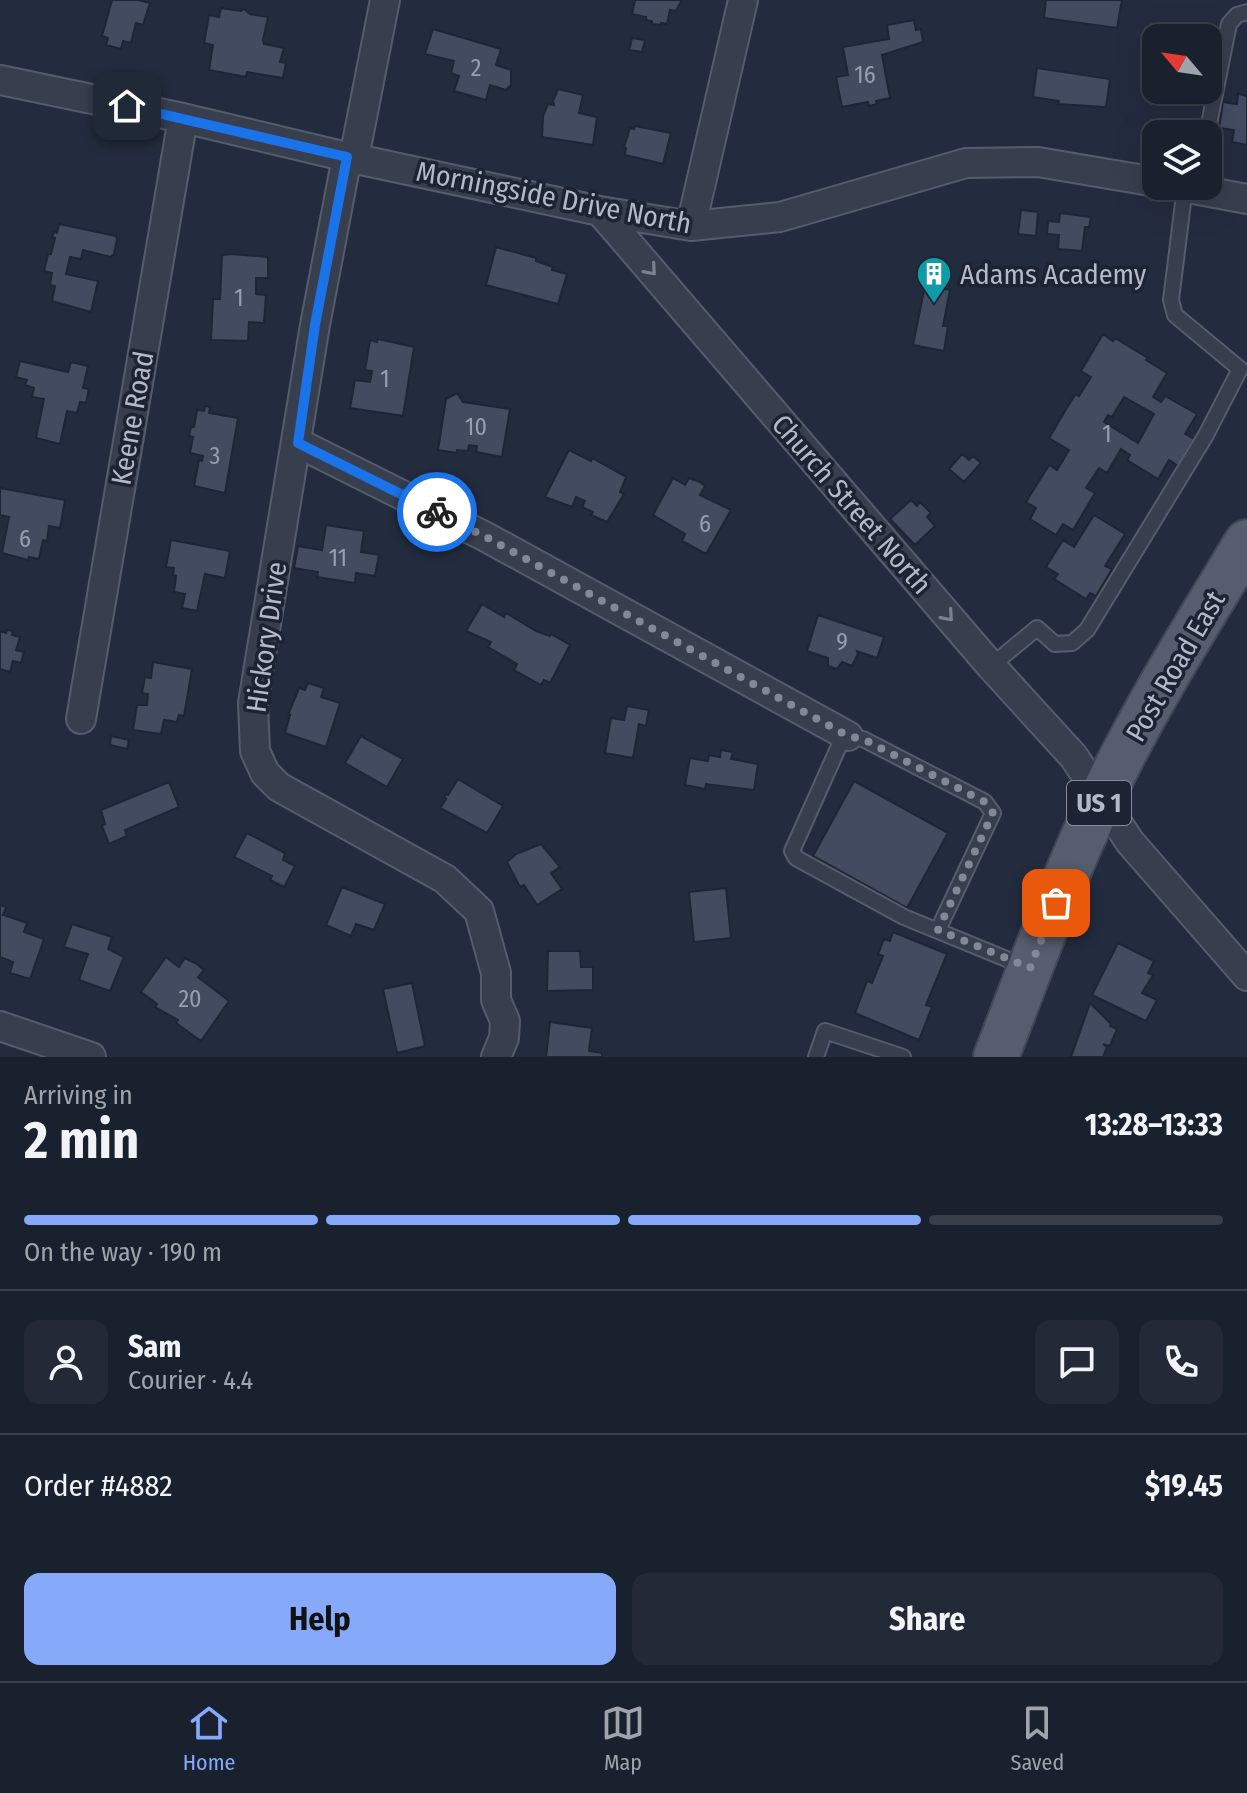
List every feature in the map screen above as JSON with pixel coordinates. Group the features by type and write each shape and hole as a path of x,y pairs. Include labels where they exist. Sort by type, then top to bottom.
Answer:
{"main road":[{"name":"Post Road East","path":"996,1057 1102,797 1161,687 1247,542"}],"street":[{"name":"Hickory Drive","path":"385,0 315,325 253,703 255,751 265,773 279,787 445,879 479,911 496,973 496,1000 505,1021 504,1038 496,1057"},
{"path":"691,226 743,0"},
{"name":"Morningside Drive North","path":"0,80 600,211 691,226 780,217 966,163 1038,162 1142,180"},
{"name":"Keene Road","path":"81,719 183,118"},
{"path":"1222,194 1247,199"},
{"name":"Church Street North","path":"600,211 991,666 1074,757 1130,842 1247,976"},
{"path":"298,443 486,537 848,736"},
{"path":"0,1026 91,1057"}],"lane":[{"path":"1210,120 1229,24 1237,15 1247,12"},
{"path":"991,666 1037,628 1055,644 1072,643 1087,630 1206,435 1240,369 1175,315 1171,300 1187,200"},
{"path":"938,930 993,813 985,802 863,739 848,736 839,746 792,851 796,858 904,917 1030,968"},
{"path":"816,1057 825,1031 903,1057"}],"building":[{"path":"112,0 150,3 143,25 136,23 131,43 123,41 121,49 106,45 108,38 102,36"},
{"path":"635,0 682,0 676,11 670,10 667,24 661,25 632,14"},
{"path":"1046,0 1122,0 1117,28 1044,18"},
{"path":"221,8 244,9 250,14 268,17 263,40 264,44 284,48 280,62 286,63 283,78 247,72 246,77 209,70 213,45 204,43 209,15 219,17"},
{"path":"914,20 916,30 921,29 923,42 882,55 890,98 869,106 868,102 842,107 836,77 848,75 843,47 889,39 887,25"},
{"path":"433,29 501,49 496,65 511,70 511,85 506,90 490,85 486,100 454,91 459,76 451,73 454,61 425,54"},
{"path":"632,38 645,40 642,52 629,50"},
{"path":"1037,68 1110,79 1106,107 1058,104 1059,101 1033,97"},
{"path":"558,89 583,95 579,113 597,117 593,145 542,137 543,116 548,104 554,105"},
{"path":"1238,94 1247,96 1247,145 1232,142 1234,130 1222,128 1223,102 1237,104"},
{"path":"635,126 671,133 663,164 625,155 624,147 630,128 634,129"},
{"path":"1021,210 1038,212 1036,236 1018,234"},
{"path":"1060,213 1091,217 1089,227 1085,227 1082,251 1058,249 1059,235 1047,234 1048,221 1059,222"},
{"path":"59,224 116,236 111,257 83,250 81,259 70,257 66,274 98,281 91,312 52,301 55,286 50,285 52,273 44,271 55,238 52,237 54,232 57,233"},
{"path":"496,247 536,258 536,261 553,267 552,270 567,274 558,304 486,285"},
{"path":"222,255 268,257 268,278 256,278 256,294 266,295 264,323 249,322 248,341 211,340 213,299 220,299"},
{"name":"Adams Academy","path":"925,285 950,290 943,326 948,326 944,351 913,345"},
{"path":"1103,334 1113,341 1115,338 1167,373 1153,397 1161,402 1165,396 1197,414 1185,434 1194,439 1178,466 1169,460 1158,479 1127,460 1130,455 1121,449 1107,473 1099,468 1086,488 1095,493 1073,530 1063,524 1056,535 1030,519 1036,508 1026,502 1049,465 1057,470 1069,450 1049,438 1071,401 1076,394 1079,396 1091,377 1081,371","holes":["1124,397 1154,414 1138,443 1104,422 1108,415 1112,417"]},
{"path":"378,339 414,347 403,416 350,408 355,380 370,382 372,371 365,370 370,340 377,342"},
{"path":"20,361 68,372 71,362 88,366 83,388 89,389 86,403 80,402 77,413 67,411 60,444 36,438 44,399 32,397 34,388 25,385 27,380 16,377"},
{"path":"457,393 463,402 510,409 502,457 476,452 477,446 469,445 468,451 457,450 457,453 438,450 446,399"},
{"path":"205,406 210,407 209,413 238,418 225,493 194,486 199,460 202,461 203,456 190,453 193,437 189,436 197,410 204,411"},
{"path":"569,450 591,461 592,458 626,477 620,492 624,494 607,522 591,515 593,512 582,507 585,501 576,497 572,507 545,497"},
{"path":"962,454 969,460 973,456 981,463 964,482 949,469"},
{"path":"673,478 685,485 689,478 700,482 705,486 700,495 731,510 706,554 682,541 685,534 653,515"},
{"path":"0,488 65,500 60,528 49,526 47,541 43,540 39,559 29,557 28,560 2,553 9,517 0,515"},
{"path":"911,500 917,506 920,502 931,513 927,517 935,526 915,545 890,519"},
{"path":"1094,515 1125,534 1105,566 1112,569 1096,596 1090,593 1086,599 1054,579 1058,574 1046,567 1063,540 1074,547"},
{"path":"326,525 364,531 361,552 379,555 375,576 356,573 355,583 317,577 318,572 294,568 298,546 322,550"},
{"path":"171,540 230,551 225,578 205,574 197,611 182,608 185,594 174,592 174,568 166,567"},
{"path":"482,604 504,617 506,613 536,631 551,634 570,645 550,683 544,680 541,685 514,670 517,664 488,647 491,642 466,631"},
{"path":"818,615 884,637 877,658 857,651 852,666 842,662 837,669 828,666 828,658 807,651"},
{"path":"7,630 20,637 16,650 24,652 21,663 13,661 10,672 0,669 0,631 6,633"},
{"path":"153,662 192,669 184,716 179,715 177,722 164,720 161,734 133,730 137,705 147,705 148,694 142,693 145,677 151,678"},
{"path":"308,683 324,688 321,697 340,703 326,747 285,733 288,715 299,688 305,690"},
{"path":"627,706 649,710 646,726 639,724 633,758 605,753 611,718 624,720"},
{"path":"111,736 129,740 127,749 110,745"},
{"path":"361,736 403,759 387,787 345,763"},
{"path":"721,750 733,752 731,759 758,764 754,790 706,784 705,789 685,785 690,758 708,761 709,755 720,757"},
{"path":"458,779 503,806 487,833 440,808"},
{"path":"854,781 948,833 907,908 813,856"},
{"path":"169,782 179,807 125,830 127,836 109,844 102,826 105,824 101,810"},
{"path":"247,833 285,853 283,860 295,866 284,887 270,880 272,876 234,857"},
{"path":"541,844 560,867 551,873 562,889 537,905 524,885 520,887 507,862 516,854"},
{"path":"342,887 385,904 374,930 356,924 351,936 326,925"},
{"path":"726,888 731,938 694,942 689,892"},
{"path":"0,905 6,907 3,915 27,923 24,932 44,939 30,979 10,973 13,962 0,957"},
{"path":"72,924 112,937 108,949 124,957 110,991 79,980 88,954 64,947"},
{"path":"893,932 947,954 926,1005 932,1007 919,1040 855,1013 867,981 872,983 883,956 878,954 884,939 890,941"},
{"path":"1118,943 1154,961 1148,973 1153,975 1142,993 1157,1000 1146,1021 1092,995"},
{"path":"548,951 580,951 581,967 593,967 593,990 547,991"},
{"path":"166,957 179,967 185,958 197,964 204,970 198,977 229,1001 201,1041 176,1023 178,1020 155,1007 157,1004 141,992"},
{"path":"412,983 425,1046 397,1053 383,989"},
{"path":"1090,1003 1110,1026 1117,1029 1110,1046 1103,1044 1107,1047 1103,1057 1071,1057"},
{"path":"550,1022 592,1028 589,1051 602,1053 602,1057 546,1057"}],"way so far":[{"path":"437,512 848,736 863,739 985,802 993,813 938,930 1030,968 1056,903"}],"place":[{"name":"Adams Academy","path":"934,305"}],"route":[{"path":"127,106 347,157 315,325 298,443 437,512"}]}
